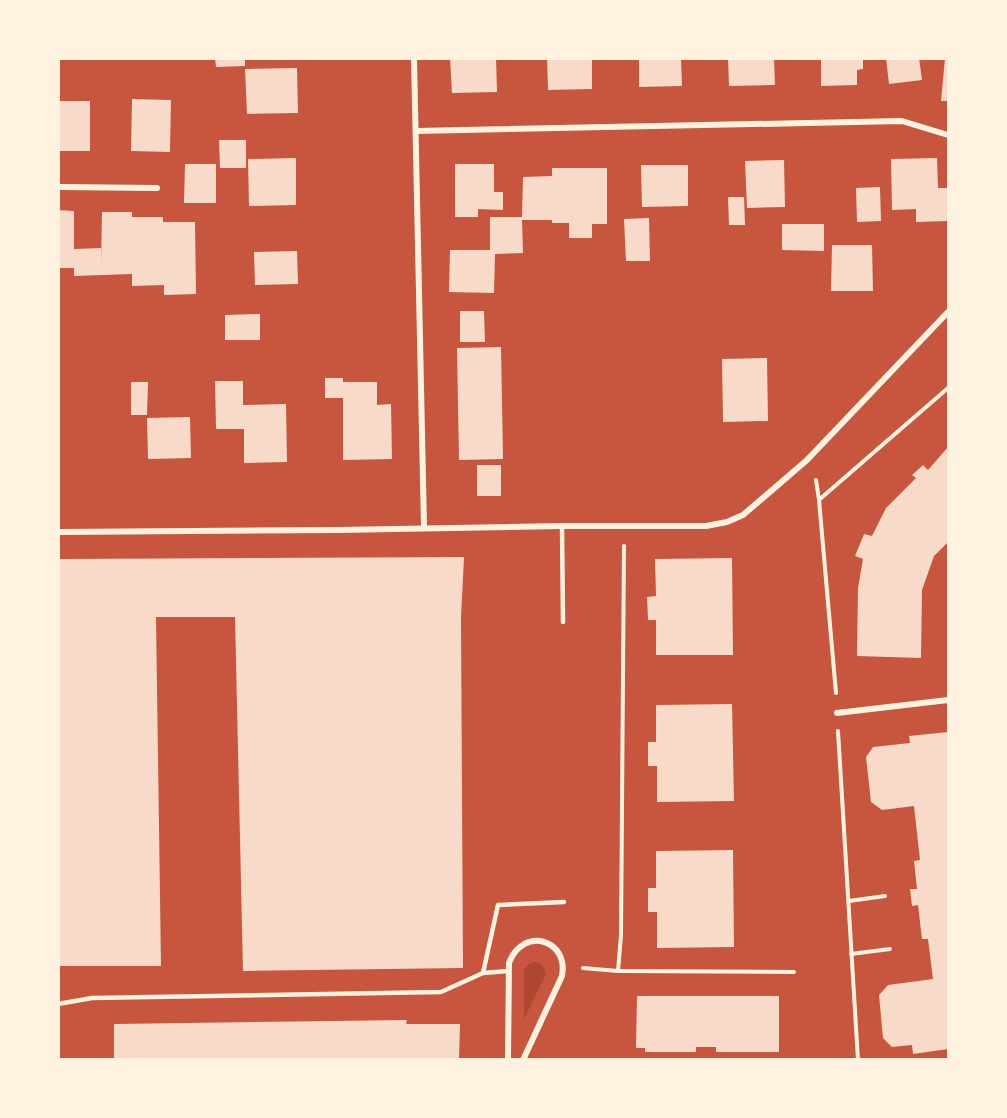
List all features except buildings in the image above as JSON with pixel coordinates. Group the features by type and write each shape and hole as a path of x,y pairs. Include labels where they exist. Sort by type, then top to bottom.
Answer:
{"street":[{"path":"414,58 424,527"},
{"path":"416,132 902,121 948,135"},
{"path":"58,187 157,188"},
{"path":"58,532 706,526 727,522 743,514 813,454 948,312"},
{"path":"837,713 948,700"},
{"path":"508,1059 509,963 512,955 525,943 542,941 556,950 564,967 562,976 523,1059"}],"lane":[{"path":"562,526 563,622"},
{"path":"483,973 498,905 564,902"},
{"path":"58,1004 92,998 441,992 483,973 508,971"}],"path":[{"path":"819,500 948,388"},
{"path":"813,454 837,713 858,1059"},
{"path":"618,971 621,935 624,526"},
{"path":"849,901 885,896"},
{"path":"851,954 890,949"},
{"path":"564,967 618,971 794,972"}],"shaded area":[{"path":"534,962 542,966 545,976 524,1019 524,970"}]}
